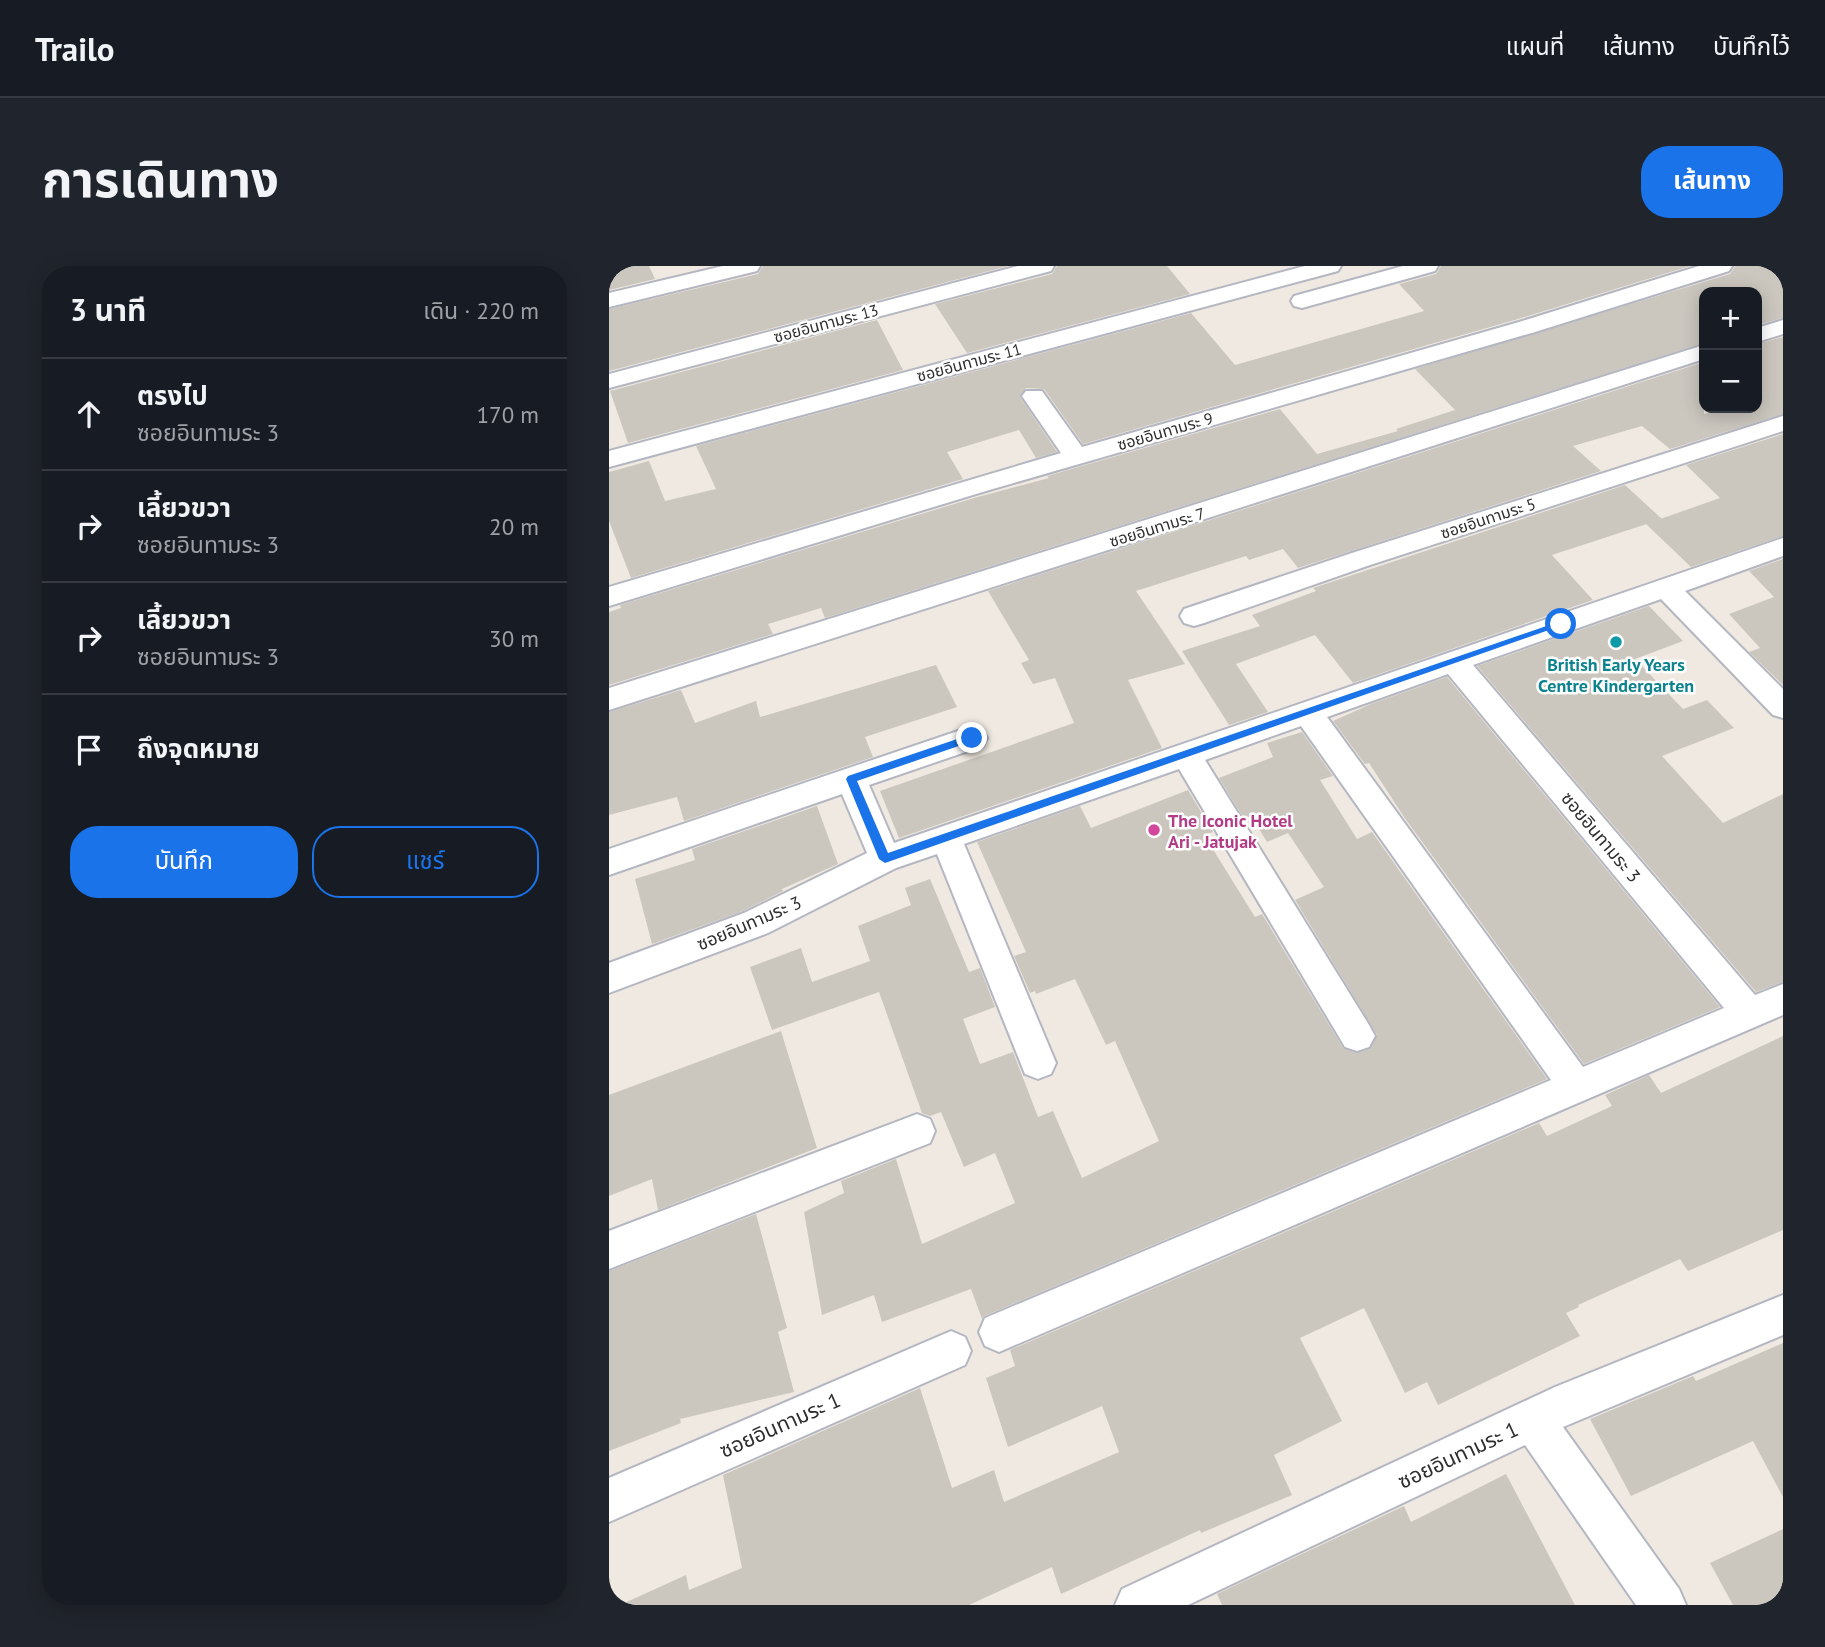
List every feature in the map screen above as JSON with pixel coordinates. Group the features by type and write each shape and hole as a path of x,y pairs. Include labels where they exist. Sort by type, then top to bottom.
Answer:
{"street":[{"path":"609,300 749,266"},
{"name":"ซอยอินทามระ 13","path":"609,381 1043,266"},
{"name":"ซอยอินทามระ 11","path":"609,459 1330,266"},
{"path":"1302,301 1427,266"},
{"name":"ซอยอินทามระ 9","path":"609,597 1077,457 1527,327 1721,266"},
{"path":"1762,333 1783,327"},
{"name":"ซอยอินทามระ 7","path":"609,699 1699,354"},
{"path":"1034,396 1077,457"},
{"name":"ซอยอินทามระ 5","path":"1194,616 1374,554 1783,422"},
{"name":"ซอยอินทามระ 3","path":"609,978 756,923 885,859 1783,547"},
{"path":"1665,588 1783,707"},
{"name":"ซอยอินทามระ 3","path":"1453,661 1749,1013"},
{"path":"1308,713 1576,1086"},
{"path":"609,862 972,738"},
{"path":"1186,755 1357,1036"},
{"path":"851,779 885,859"},
{"path":"946,838 1038,1063"},
{"path":"999,1332 1783,999"},
{"path":"609,1251 917,1131"},
{"name":"ซอยอินทามระ 1","path":"1138,1605 1570,1402 1783,1315"},
{"name":"ซอยอินทามระ 1","path":"609,1500 951,1351"},
{"path":"1533,1420 1663,1605"}],"building":[{"path":"609,266 649,266 655,279 609,290"},
{"path":"763,266 1008,266 609,371 609,309 758,274"},
{"path":"1057,266 1167,266 1190,294 967,353 935,304 1052,274"},
{"path":"1441,266 1690,266 1518,319 1083,444 1044,389 1026,388 1020,397 1057,452 1036,458 1019,430 947,452 963,479 631,578 609,521 609,472 649,461 665,501 716,489 696,446 1191,313 1235,365 1424,311 1399,284 1436,274"},
{"path":"1735,266 1783,266 1783,318 1762,324 1762,287 1699,287 1699,345 825,618 821,608 768,624 773,634 609,685 609,612 621,608 620,605 974,498 1049,478 1047,476 1280,409 1317,454 1398,431 1396,429 1455,410 1415,369 1730,274"},
{"path":"877,320 903,370 628,443 610,391"},
{"path":"1783,337 1783,414 1670,449 1642,426 1573,446 1601,471 1298,568 1283,549 1249,560 1246,556 1136,591 1185,664 1128,680 1162,748 899,838 880,791 1074,723 1055,678 1033,684 1021,663 1029,660 988,591 1699,364 1699,413 1762,413 1762,343"},
{"path":"1783,434 1783,536 1691,567 1646,524 1720,498 1686,465"},
{"path":"1625,485 1662,519 1552,555 1593,600 1353,683 1315,635 1236,664 1268,712 1229,725 1182,651 1260,626 1252,615 1316,591 1313,588"},
{"path":"1783,559 1783,685 1749,652 1760,648 1729,614 1774,597 1749,571"},
{"path":"1649,606 1683,641 1635,659 1683,709 1707,700 1734,728 1662,756 1723,823 1783,794 1783,982 1756,992 1477,666"},
{"path":"936,665 957,707 865,737 873,757 684,821 677,797 609,815 609,712 681,690 695,723 756,701 760,717"},
{"path":"1447,677 1720,1007 1584,1064 1404,817 1369,763 1365,764 1333,721 1371,704"},
{"path":"1302,732 1333,776 1320,780 1357,839 1372,832 1547,1079 982,1319 971,1289 882,1322 874,1295 822,1315 804,1212 844,1193 841,1181 896,1159 922,1244 1015,1203 995,1153 964,1167 941,1112 930,1116 922,1113 879,992 772,1030 750,967 801,948 812,982 870,961 858,926 911,905 905,888 930,879 969,972 980,968 995,1007 963,1019 980,1064 1013,1052 1038,1117 1053,1111 1082,1178 1159,1141 1115,1041 1106,1045 1075,979 1036,994 1035,991 1030,993 1014,956 1026,952 977,842 1080,806 1091,828 1188,790 1213,832 1204,835 1255,917 1262,914 1343,1048 1356,1053 1370,1049 1377,1035 1295,900 1324,887 1288,833 1267,842 1251,816 1244,819 1219,778 1273,757 1267,743"},
{"path":"817,806 838,864 782,889 783,891 743,911 652,944 635,879 695,860 692,849"},
{"path":"781,1031 817,1148 658,1210 652,1179 609,1196 609,1095"},
{"path":"1783,1036 1783,1230 1688,1271 1680,1259 1578,1305 1579,1307 1566,1313 1580,1336 1438,1405 1427,1382 1405,1393 1364,1308 1300,1338 1342,1421 1274,1455 1292,1495 1201,1533 1200,1530 1061,1594 1052,1567 969,1605 620,1605 686,1575 689,1590 742,1568 723,1475 920,1388 952,1488 994,1470 1004,1502 1119,1452 1102,1406 1008,1447 986,1378 1015,1366 1010,1350 1539,1123 1547,1136 1612,1106 1605,1095 1649,1075 1661,1093"},
{"path":"756,1214 787,1328 778,1332 794,1392 680,1419 681,1423 609,1451 609,1271"},
{"path":"1783,1343 1783,1497 1753,1441 1631,1496 1590,1419 1693,1376 1696,1381"},
{"path":"1506,1474 1575,1605 1222,1605 1217,1594 1404,1506 1411,1522"},
{"path":"1783,1529 1783,1605 1733,1605 1710,1563"}],"place":[{"name":"British Early Years Centre Kindergarten","path":"1616,642"},
{"name":"The Iconic Hotel Ari - Jatujak","path":"1154,830"}],"route":[{"path":"972,738 851,779 885,859 1561,624"}]}
